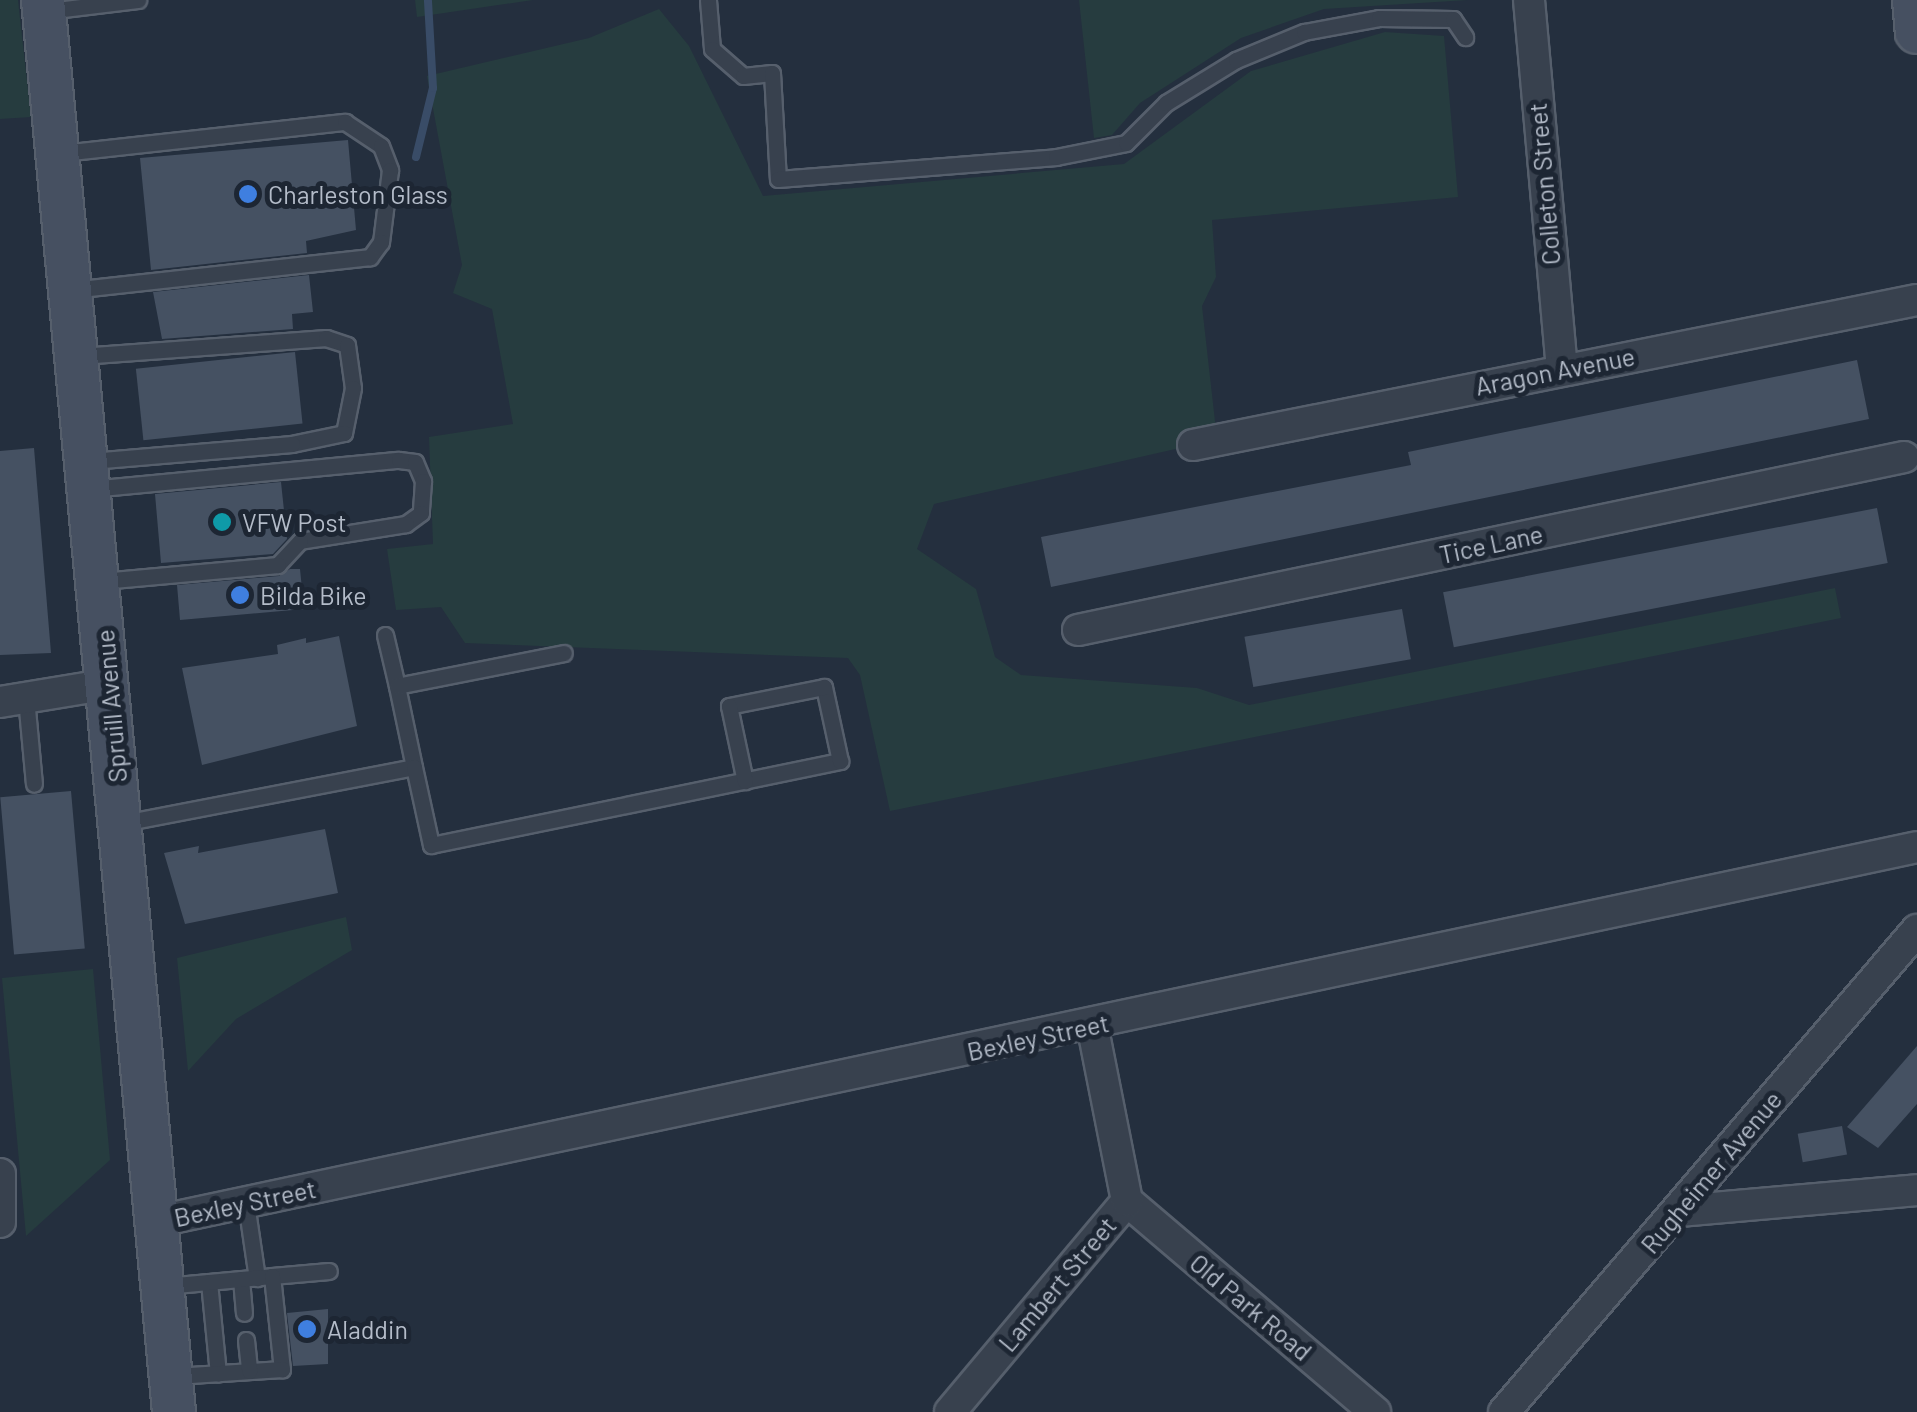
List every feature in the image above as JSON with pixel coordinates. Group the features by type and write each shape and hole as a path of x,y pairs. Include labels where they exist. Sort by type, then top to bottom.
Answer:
{"street":[{"name":"Colleton Street","path":"1529,0 1562,369"},
{"path":"1914,0 1917,32"},
{"name":"Spruill Avenue","path":"43,6 110,684 173,1394"},
{"name":"Aragon Avenue","path":"1194,445 1917,300"},
{"name":"Tice Lane","path":"1078,630 1913,456"},
{"path":"13,700 110,684"},
{"name":"Bexley Street","path":"158,1222 1092,1026 1917,847"},
{"name":"Rugheimer Avenue","path":"1504,1412 1917,930"},
{"name":"Lambert Street","path":"950,1412 1127,1202 1092,1026"},
{"path":"0,1174 0,1222"},
{"path":"1679,1211 1917,1190"},
{"name":"Old Park Road","path":"1127,1202 1375,1412"}],"lane":[{"path":"43,6 138,0"},
{"path":"708,0 712,49 743,76 772,73 778,180 1056,157 1126,143 1180,94 1236,60 1304,32 1379,18 1453,19 1465,37"},
{"path":"58,153 345,122 381,146 390,170 381,242 370,258 71,290"},
{"path":"78,357 326,338 347,344 353,388 344,433 89,475"},
{"path":"89,475 399,460 415,462 424,481 421,513 406,524 300,541 278,565 100,581"},
{"path":"385,635 431,845 840,761 824,687 729,706 746,780"},
{"path":"398,686 564,653"},
{"path":"13,700 34,784"},
{"path":"123,823 414,767"},
{"path":"173,1394 218,1374 282,1369 257,1278 246,1203"},
{"path":"163,1286 329,1270"},
{"path":"244,1313 257,1278"},
{"path":"209,1282 218,1374"},
{"path":"246,1340 249,1371"}],"green space":[{"path":"0,0 18,0 31,117 0,119"},
{"path":"415,0 533,0 417,17"},
{"path":"1079,0 1468,0 1324,9 1241,38 1140,103 1112,135 1094,138"},
{"path":"659,9 689,46 763,196 1124,164 1251,71 1385,32 1444,36 1458,197 1212,220 1216,277 1202,306 1216,430 1193,445 934,504 917,549 976,589 995,657 1021,675 1197,688 1249,705 1835,588 1841,618 890,811 860,675 848,658 465,643 441,607 396,610 387,549 433,544 429,437 513,424 492,309 453,293 462,265 427,76 589,38"},
{"path":"346,917 352,950 236,1019 188,1071 177,958"},
{"path":"93,969 110,1160 26,1236 2,978"}],"building":[{"name":"Charleston Glass","path":"348,140 356,230 306,241 307,253 151,270 140,158"},
{"path":"309,275 313,312 292,314 293,329 162,339 153,292"},
{"path":"295,352 303,424 143,440 136,369"},
{"path":"1857,360 1869,419 1051,587 1041,537 1411,465 1408,452"},
{"path":"34,448 51,653 0,655 0,451"},
{"name":"VFW Post","path":"281,482 287,539 273,554 161,563 155,494"},
{"path":"1877,508 1888,563 1454,647 1443,592"},
{"name":"Bilda Bike","path":"290,569 300,569 304,609 180,620 177,585 279,576"},
{"path":"1402,609 1411,659 1253,687 1244,637"},
{"path":"339,636 357,726 202,765 182,668 278,654 277,645"},
{"path":"71,791 85,948 14,955 0,797"},
{"path":"325,829 338,893 185,924 164,853 199,846 198,853"},
{"path":"1917,1046 1917,1104 1878,1148 1847,1127"},
{"path":"1842,1126 1847,1155 1803,1162 1798,1134"},
{"name":"Aladdin","path":"328,1309 328,1364 293,1366 287,1313"}],"waterway":[{"path":"416,157 433,88 428,0"}],"place":[{"name":"Charleston Glass","path":"248,194"},
{"name":"VFW Post","path":"222,522"},
{"name":"Bilda Bike","path":"240,595"},
{"name":"Aladdin","path":"307,1329"}]}
